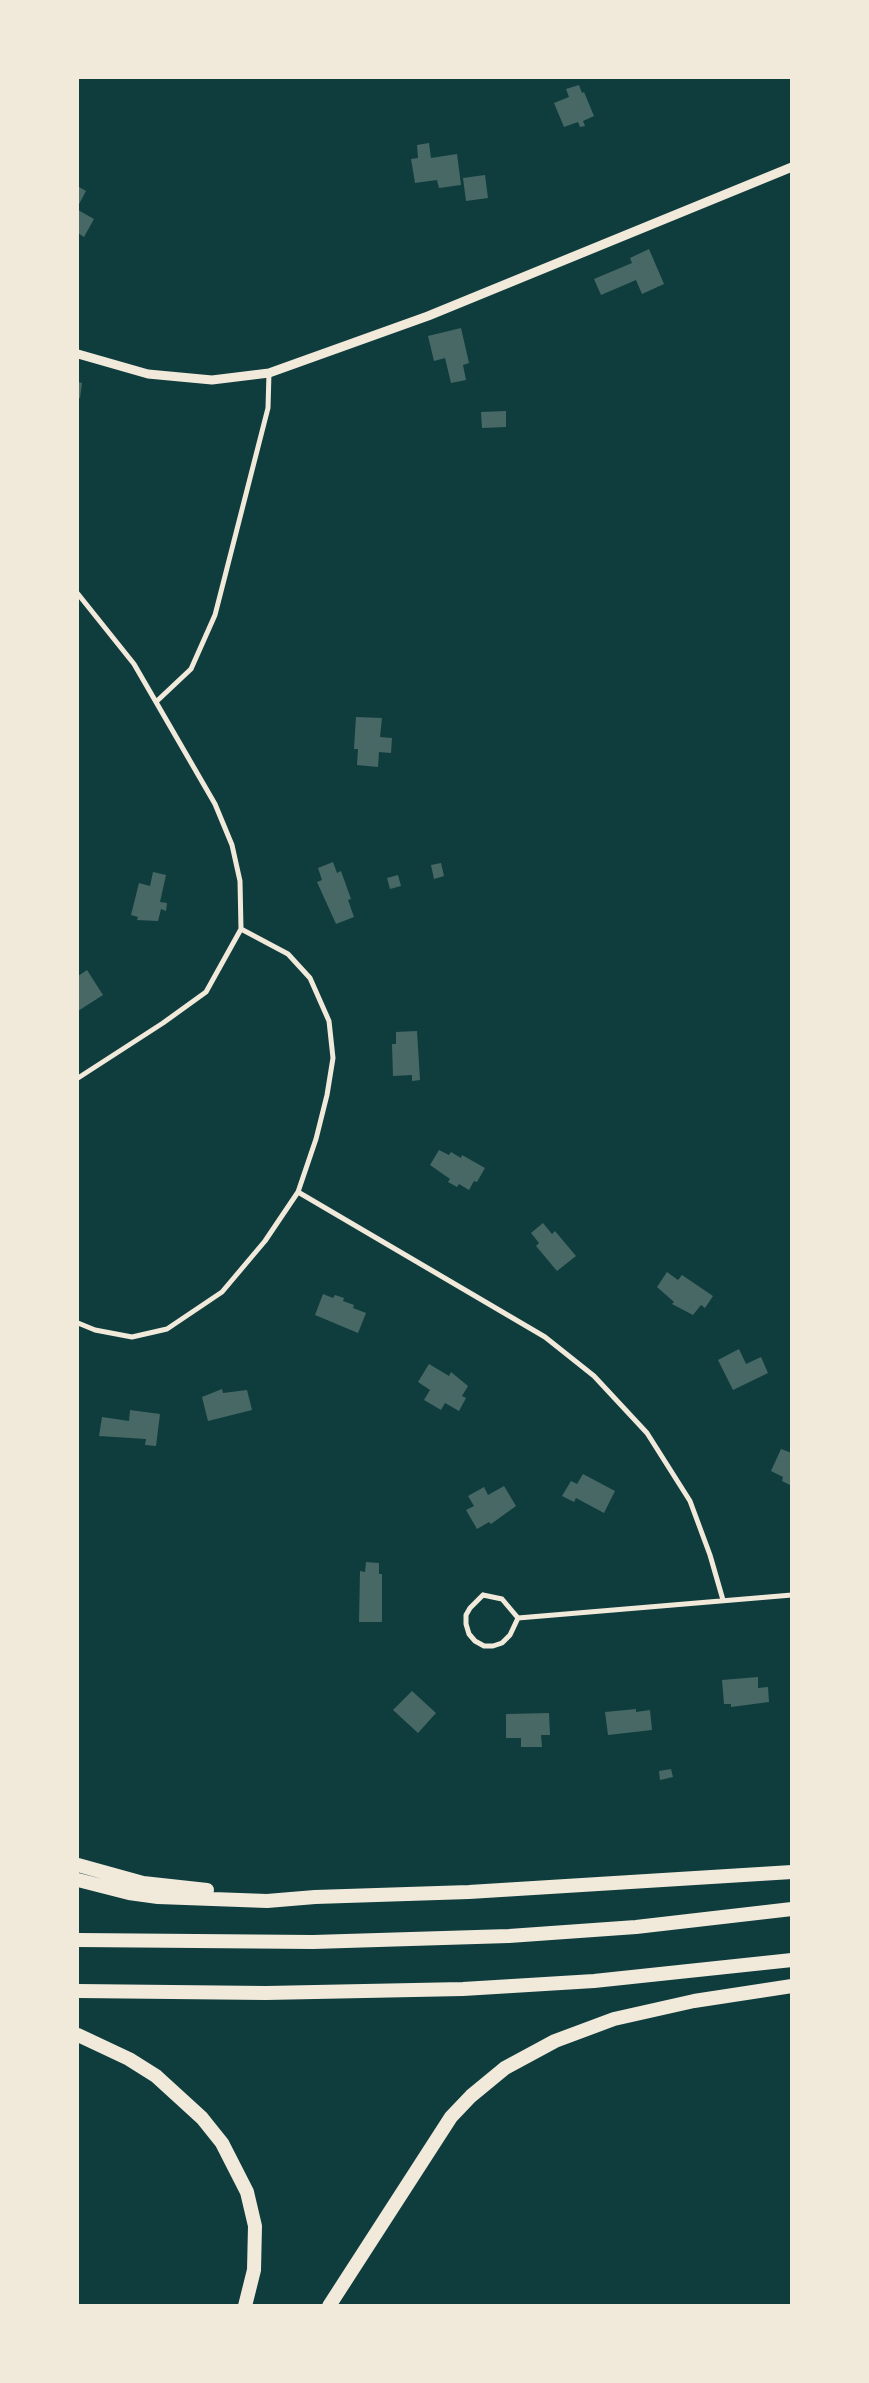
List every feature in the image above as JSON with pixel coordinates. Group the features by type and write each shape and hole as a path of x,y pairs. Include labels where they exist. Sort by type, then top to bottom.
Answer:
{"highway":[{"path":"78,1865 123,1879 166,1887 315,1897"},
{"path":"78,1880 128,1892 168,1898 267,1900 469,1892 792,1872"},
{"path":"78,1940 313,1942 499,1937 646,1926 792,1909"},
{"path":"78,1991 266,1993 463,1989 594,1981 792,1960"},
{"path":"329,2306 442,2131 461,2106 493,2076 540,2048 599,2024 662,2007 792,1986"},
{"path":"78,2035 128,2059 156,2076 197,2112 222,2143 243,2183 255,2226 256,2252 246,2306"}],"street":[{"path":"78,354 148,374 212,380 268,373 428,316 792,167"},
{"path":"157,701 191,669 215,615 268,408 268,373"},
{"path":"78,594 134,664 157,701 214,804 232,845 240,881 241,928 206,992 163,1023 78,1078"},
{"path":"78,1323 95,1330 132,1337 166,1329 222,1292 265,1240 298,1192 328,1095 334,1058 329,1020 310,978 288,954 241,928"},
{"path":"298,1192 545,1337 594,1376 647,1433 690,1501 710,1554 723,1600"},
{"path":"483,1595 496,1596 502,1599 518,1618 510,1635 502,1643 493,1646 484,1646 475,1641 469,1634 466,1624 466,1615 470,1608 483,1595"},
{"path":"518,1618 792,1595"}],"building":[{"path":"579,85 594,116 583,121 585,126 580,127 578,122 564,127 554,103 569,97 566,89"},
{"path":"429,143 431,158 457,154 461,185 439,188 437,180 415,183 411,159 418,158 417,145"},
{"path":"485,175 488,198 466,201 463,178"},
{"path":"79,187 86,191 78,206 78,190"},
{"path":"78,210 94,219 84,237 78,233"},
{"path":"649,249 664,284 642,294 636,280 601,295 594,279 632,263 630,258"},
{"path":"461,328 469,363 463,365 466,380 451,383 445,358 434,361 428,336"},
{"path":"78,382 82,383 80,398 78,398"},
{"path":"506,411 506,427 482,428 481,412"},
{"path":"356,717 382,718 380,737 392,738 391,753 379,752 378,767 357,765 358,749 354,749"},
{"path":"333,862 337,873 341,871 351,899 348,900 354,917 336,924 317,882 322,880 318,868"},
{"path":"441,863 444,876 434,879 431,865"},
{"path":"153,872 166,875 160,902 167,903 166,911 161,909 158,921 137,920 138,917 131,915 139,883 150,886"},
{"path":"398,875 401,886 390,889 387,878"},
{"path":"87,970 103,995 78,1011 78,976"},
{"path":"417,1031 420,1080 412,1081 412,1075 393,1076 392,1044 396,1044 396,1032"},
{"path":"439,1150 449,1155 451,1152 461,1158 462,1155 485,1168 477,1182 474,1181 469,1190 459,1184 457,1187 448,1182 450,1179 430,1165"},
{"path":"543,1223 552,1234 555,1231 576,1256 557,1271 536,1246 539,1243 531,1233"},
{"path":"667,1272 678,1280 682,1275 713,1296 705,1308 701,1305 693,1315 672,1304 674,1302 657,1287"},
{"path":"323,1294 333,1298 335,1295 344,1298 343,1301 354,1305 353,1308 366,1313 358,1333 315,1315"},
{"path":"739,1349 746,1364 761,1357 768,1373 733,1390 718,1360"},
{"path":"429,1364 449,1376 451,1372 468,1386 462,1396 466,1398 459,1411 445,1403 441,1410 424,1400 430,1390 418,1382"},
{"path":"222,1389 223,1393 247,1390 252,1410 208,1421 202,1397"},
{"path":"130,1410 160,1414 156,1446 145,1445 146,1439 99,1436 102,1417 129,1421"},
{"path":"781,1449 792,1453 790,1485 782,1481 783,1477 771,1471"},
{"path":"583,1474 615,1491 604,1513 576,1498 574,1502 562,1496 571,1481 577,1484"},
{"path":"504,1486 516,1506 491,1524 489,1522 477,1529 466,1510 474,1506 468,1496 484,1487 488,1495"},
{"path":"366,1562 379,1563 379,1574 382,1574 382,1622 359,1622 360,1571 365,1572"},
{"path":"758,1677 758,1688 768,1687 769,1702 731,1707 731,1704 724,1704 722,1680"},
{"path":"412,1691 436,1713 418,1733 393,1710"},
{"path":"636,1709 636,1712 650,1710 652,1730 608,1735 605,1712"},
{"path":"549,1713 550,1735 541,1735 542,1747 521,1747 521,1738 506,1738 506,1714"},
{"path":"671,1769 673,1777 660,1780 659,1771"}]}
